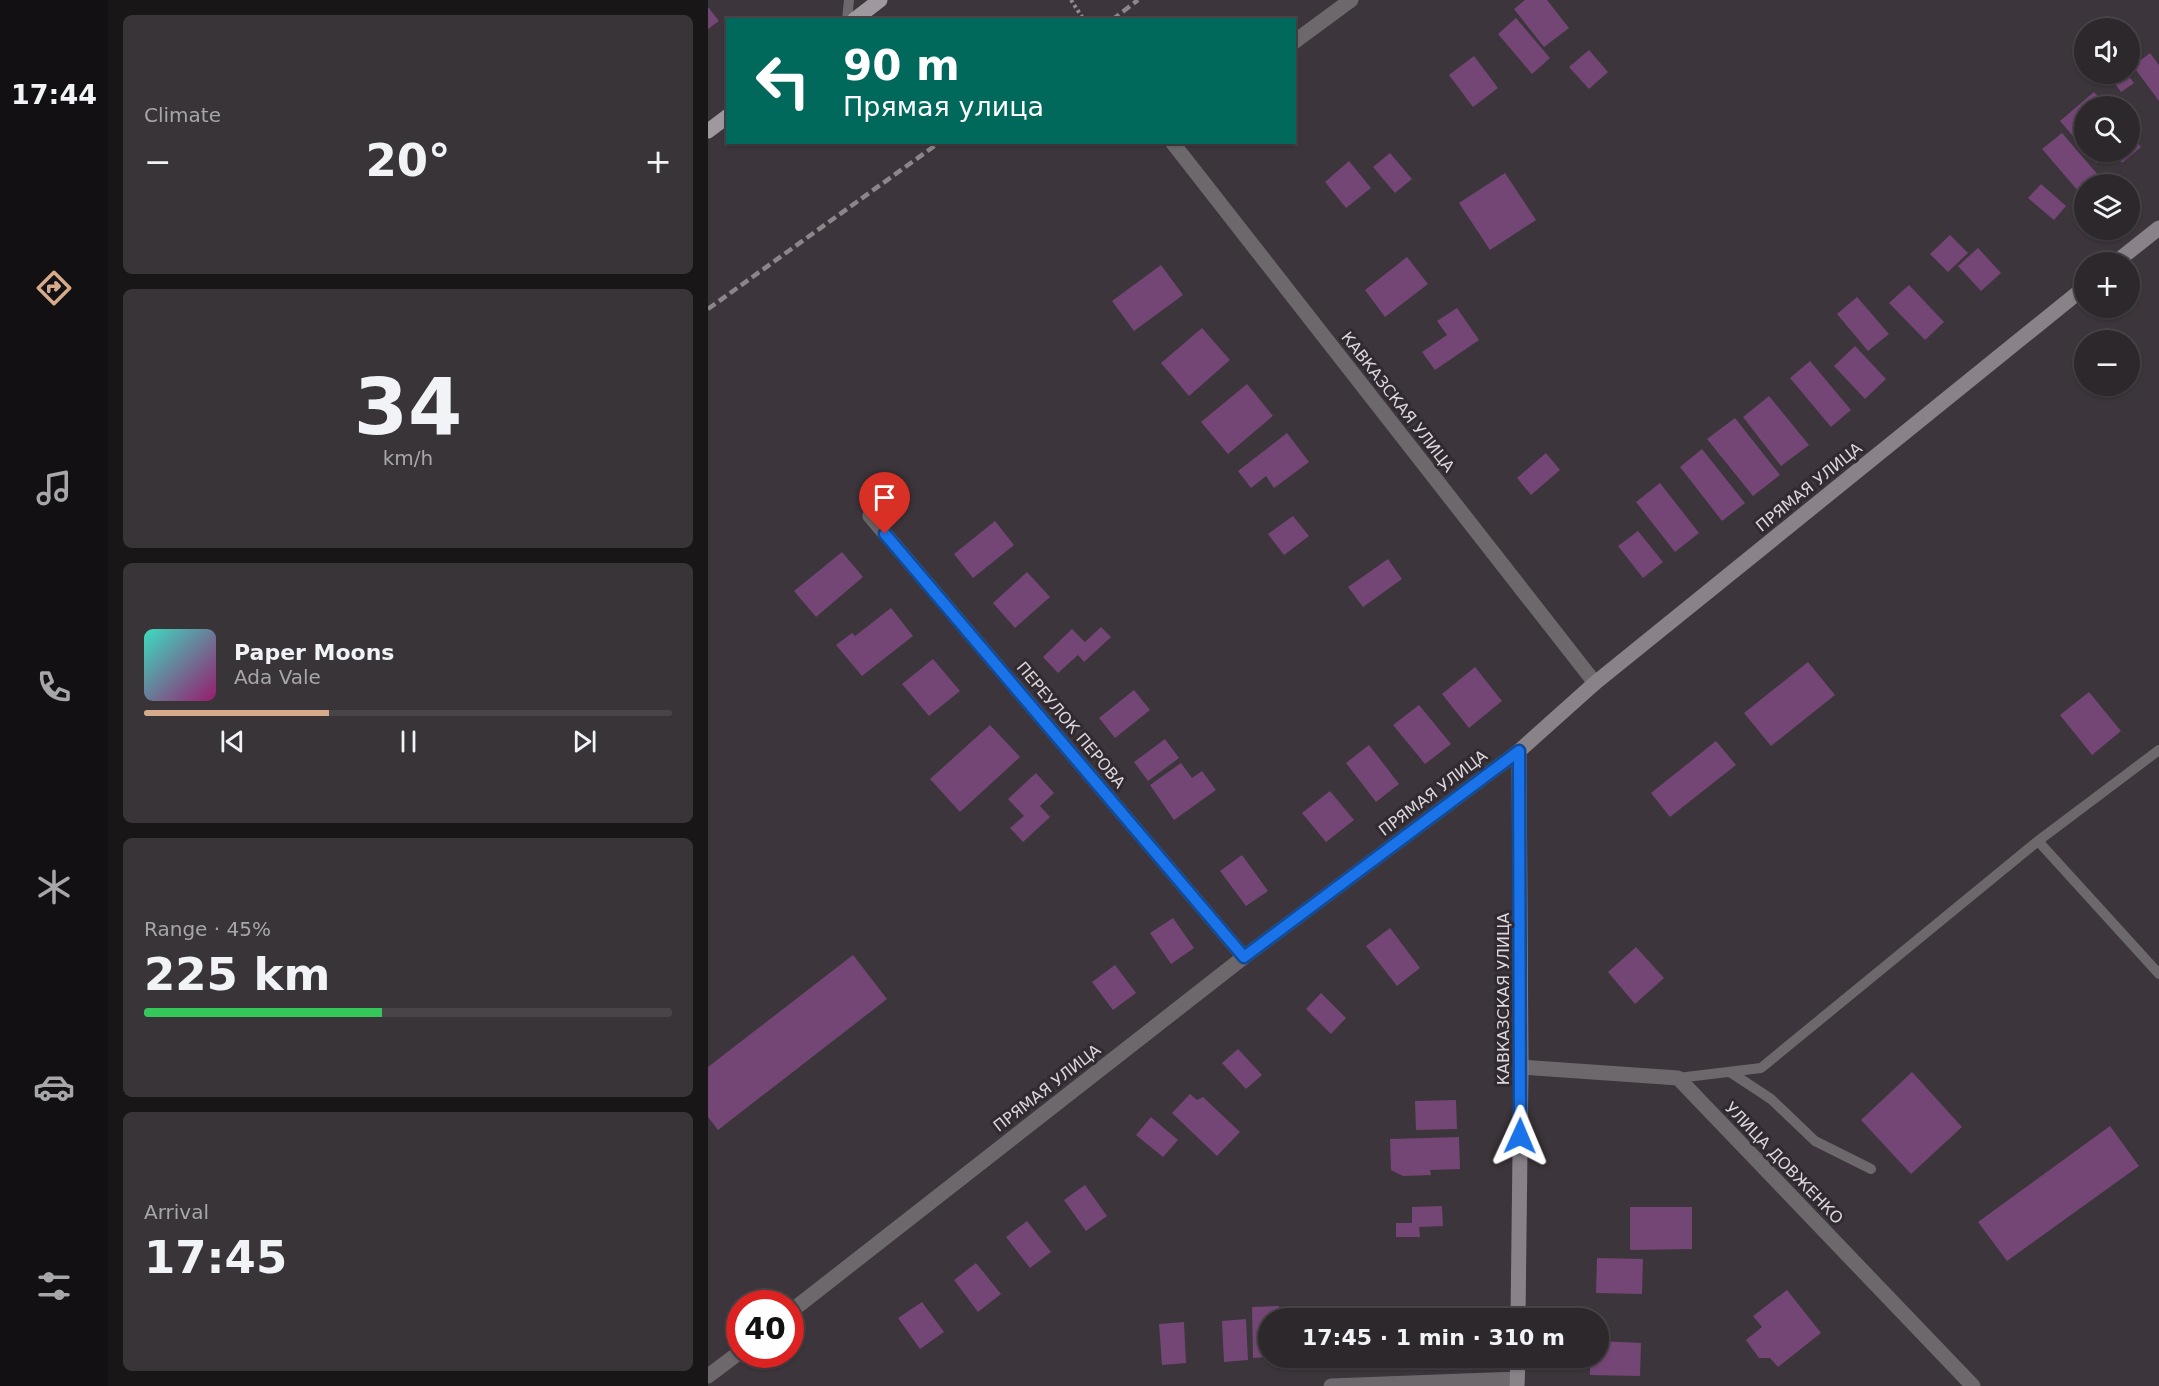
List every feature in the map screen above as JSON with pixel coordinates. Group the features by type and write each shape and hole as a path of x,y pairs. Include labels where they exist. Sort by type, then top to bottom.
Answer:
{"main road":[{"path":"857,18 880,0"},
{"path":"708,130 726,117"}],"street":[{"path":"1296,41 1351,0"},
{"name":"КАВКАЗСКАЯ УЛИЦА","path":"1174,144 1595,683"},
{"path":"2129,252 2159,228"},
{"name":"ПРЯМАЯ УЛИЦА","path":"804,1301 1244,957 1519,751 1595,683 2074,296"},
{"name":"ПЕРЕУЛОК ПЕРОВА","path":"870,516 1244,957"},
{"name":"КАВКАЗСКАЯ УЛИЦА","path":"1518,1308 1521,1067 1519,751"},
{"path":"1521,1067 1678,1078"},
{"name":"УЛИЦА ДОВЖЕНКО","path":"1678,1078 1973,1386"},
{"path":"708,1377 726,1363"},
{"path":"1331,1386 1517,1383 1518,1368"}],"lane":[{"path":"847,18 849,0"},
{"path":"1678,1078 1761,1068 2038,841 2159,750"},
{"path":"2038,841 2159,974"},
{"path":"1730,1071 1771,1099 1815,1141 1871,1169"}],"path":[{"path":"1071,0 1083,18"}],"building":[{"path":"1525,0 1547,0 1569,28 1544,47 1514,9"},
{"path":"708,7 719,21 708,29"},
{"path":"1516,18 1550,58 1532,74 1498,34"},
{"path":"1589,50 1608,72 1589,89 1569,67"},
{"path":"2150,53 2159,65 2159,101 2140,75 2140,61"},
{"path":"1474,56 1498,88 1473,107 1449,75"},
{"path":"2115,84 2133,84 2121,92"},
{"path":"2074,109 2074,137 2060,121"},
{"path":"2062,133 2074,147 2074,162 2087,162 2097,174 2074,174 2074,186 2042,149"},
{"path":"1390,153 1412,179 1395,193 1373,167"},
{"path":"1349,161 1371,188 1346,208 1325,182"},
{"path":"1505,173 1536,220 1490,250 1459,203"},
{"path":"2041,184 2066,206 2054,220 2028,198"},
{"path":"1950,235 1968,253 1948,272 1930,254"},
{"path":"1978,248 2001,273 1981,291 1958,266"},
{"path":"1407,257 1428,284 1385,317 1365,290"},
{"path":"1161,265 1183,295 1134,331 1112,301"},
{"path":"1909,285 1944,322 1925,340 1889,303"},
{"path":"1857,297 1889,334 1868,351 1837,314"},
{"path":"1457,308 1479,340 1435,370 1422,352 1447,335 1437,321"},
{"path":"1202,328 1230,360 1189,396 1161,363"},
{"path":"1855,346 1886,379 1865,399 1834,366"},
{"path":"1810,361 1851,410 1831,427 1790,378"},
{"path":"1247,384 1273,416 1228,454 1201,422"},
{"path":"1769,396 1809,445 1781,466 1743,417"},
{"path":"1735,418 1780,475 1753,496 1707,439"},
{"path":"1287,433 1309,462 1274,488 1266,476 1251,488 1238,471"},
{"path":"1702,449 1745,503 1722,521 1680,467"},
{"path":"1546,453 1560,470 1531,495 1517,478"},
{"path":"1660,483 1699,533 1675,552 1636,502"},
{"path":"1293,516 1309,536 1284,555 1268,534"},
{"path":"995,521 1014,545 973,578 954,554"},
{"path":"1638,531 1663,562 1643,578 1618,546"},
{"path":"842,552 863,577 816,617 794,591"},
{"path":"1388,559 1402,579 1363,607 1348,587"},
{"path":"1027,572 1050,597 1015,628 993,603"},
{"path":"891,608 913,636 862,676 836,645 852,633 855,636"},
{"path":"1101,627 1111,637 1084,662 1078,655 1058,673 1043,657 1072,629 1085,642"},
{"path":"933,659 960,691 929,716 902,684"},
{"path":"1808,662 1835,695 1771,746 1744,713"},
{"path":"1475,667 1502,701 1469,728 1442,694"},
{"path":"1134,690 1150,710 1115,738 1099,718"},
{"path":"2089,692 2121,731 2092,755 2060,715"},
{"path":"1419,705 1451,744 1425,764 1393,725"},
{"path":"990,725 1020,757 960,812 930,779"},
{"path":"1165,739 1179,758 1148,781 1134,762"},
{"path":"1716,741 1736,765 1670,817 1651,793"},
{"path":"1369,745 1399,784 1376,802 1346,763"},
{"path":"1181,763 1192,778 1202,771 1216,790 1174,820 1150,785"},
{"path":"1036,773 1054,793 1040,806 1050,817 1023,842 1010,828 1024,816 1008,799"},
{"path":"1330,791 1354,820 1326,842 1302,813"},
{"path":"1242,855 1268,891 1246,906 1220,871"},
{"path":"1173,918 1194,948 1171,964 1150,933"},
{"path":"1390,928 1420,968 1397,986 1366,946"},
{"path":"1636,947 1664,978 1635,1004 1608,972"},
{"path":"853,955 887,999 718,1130 708,1117 708,1067"},
{"path":"1115,965 1136,993 1113,1010 1092,982"},
{"path":"1321,993 1346,1018 1331,1034 1306,1009"},
{"path":"1238,1049 1262,1075 1246,1089 1222,1063"},
{"path":"1912,1072 1962,1127 1911,1174 1861,1120"},
{"path":"1190,1094 1197,1100 1203,1097 1240,1132 1217,1156 1172,1113"},
{"path":"1456,1100 1457,1129 1416,1130 1415,1101"},
{"path":"1151,1117 1178,1140 1163,1157 1136,1135"},
{"path":"2110,1126 2139,1166 2007,1261 1978,1222"},
{"path":"1459,1137 1460,1169 1430,1170 1431,1175 1403,1176 1391,1170 1390,1139"},
{"path":"1085,1185 1107,1216 1086,1231 1064,1200"},
{"path":"1442,1206 1443,1226 1419,1227 1420,1237 1396,1237 1396,1223 1412,1223 1412,1207"},
{"path":"1630,1207 1692,1207 1692,1249 1630,1250"},
{"path":"1027,1221 1051,1252 1030,1268 1006,1237"},
{"path":"1597,1258 1643,1259 1642,1294 1596,1293"},
{"path":"976,1263 1001,1294 978,1312 954,1280"},
{"path":"1787,1290 1821,1333 1778,1367 1770,1358 1759,1358 1746,1340 1762,1327 1753,1316"},
{"path":"922,1302 944,1332 920,1349 898,1318"},
{"path":"1279,1306 1279,1308 1258,1308 1258,1358 1253,1358 1252,1307"},
{"path":"1246,1319 1248,1360 1224,1362 1222,1321"},
{"path":"1184,1322 1186,1363 1162,1365 1159,1324"},
{"path":"1609,1341 1641,1343 1640,1376 1590,1375 1590,1368 1609,1368"}],"railway":[{"path":"1115,18 1138,0"},
{"path":"708,309 937,144"}],"route":[{"path":"885,534 1244,957 1519,751 1520,1136"}]}
